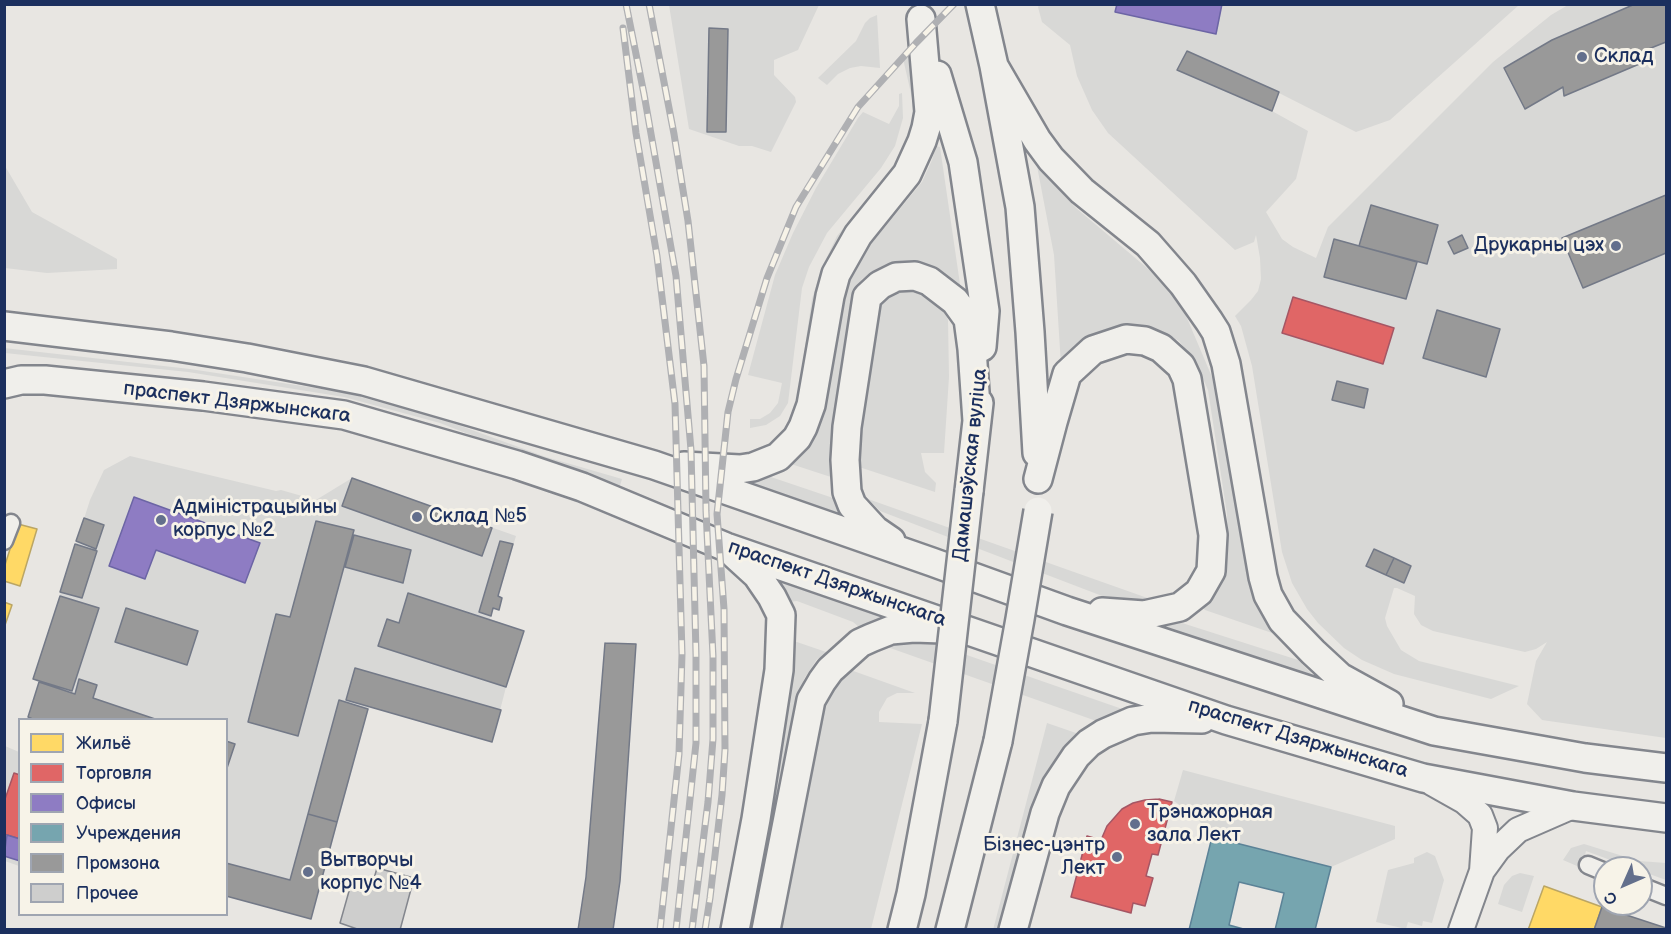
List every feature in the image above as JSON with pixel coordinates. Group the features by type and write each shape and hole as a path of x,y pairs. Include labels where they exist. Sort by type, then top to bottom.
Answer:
{"main road":[{"path":"950,930 998,741 1038,511 1030,332 1020,207 980,4"},
{"path":"654,465 740,469 778,457 797,438 811,405 836,274 858,235 907,174 926,128 929,112 918,12"},
{"name":"Дамашэўская вуліца","path":"902,930 943,721 978,421 985,311 963,162 918,12"},
{"path":"994,66 1037,140 1051,159 1082,191 1148,244 1183,284 1216,332 1228,375 1263,577 1268,595 1282,620 1302,643 1340,677 1434,731"},
{"path":"921,558 875,530 852,505 848,492 845,460 847,427 867,297 880,285 896,277 915,276 929,281 955,301 968,319 978,421"},
{"name":"праспект Дзяржынскага","path":"4,326 171,346 364,381 654,465 1067,611 1434,731 1585,758 1666,768"},
{"path":"1038,479 1065,380 1078,362 1094,350 1126,339 1145,341 1161,348 1180,366 1187,380 1213,535 1211,571 1198,592 1180,607 1164,612 1144,615 1067,611"},
{"name":"праспект Дзяржынскага","path":"4,384 21,380 45,380 203,396 344,415 561,480 726,547 1226,720 1423,778 1573,806 1666,818"},
{"path":"726,547 757,575 781,615 779,670 756,819 735,930"},
{"path":"766,930 811,700 822,681 830,670 860,643 891,630 914,628 974,631"},
{"path":"1013,930 1045,813 1066,769 1089,743 1133,721 1152,718 1226,720"},
{"path":"1423,778 1464,801 1480,814 1485,828 1482,871 1461,930"},
{"path":"1482,871 1498,849 1518,830 1573,806"}],"street":[{"path":"4,541 11,523"},
{"path":"1588,865 1593,867"}],"shaded area":[{"path":"1040,4 1519,5 1390,120 1356,132 1279,93 1272,111 1308,131 1296,179 1266,212 1282,239 1316,258 1328,227 1493,62 1551,15 1568,5 1666,5 1666,738 1542,720 1527,704 1536,661 1547,642 1536,649 1525,652 1433,631 1421,625 1414,614 1415,596 1397,588 1394,588 1385,618 1401,650 1419,661 1519,686 1491,699 1394,674 1362,660 1344,648 1318,623 1292,583 1282,552 1252,366 1241,326 1235,316 1258,291 1261,279 1256,235 1254,242 1235,250 1108,133 1092,110 1077,76 1070,45 1042,22 1038,7"},
{"path":"669,5 819,5 798,50 774,60 774,75 795,97 796,102 771,152 752,146 739,146 689,129"},
{"path":"877,15 880,68 861,66 850,68 838,74 827,85 818,78 856,41 865,23"},
{"path":"906,52 918,89 915,141 863,217 799,423 776,441 787,428 796,406 812,299 822,267 837,236 897,163 905,148 913,115 912,98 902,54"},
{"path":"902,93 903,118 895,146 881,168 827,233 809,267 802,288 788,403 780,416 766,425 750,428 750,419 760,419 770,413 778,403 782,383 748,375 775,275 793,233 816,188 858,118 863,112 889,124 899,106 899,94"},
{"path":"936,146 940,147 961,291 937,271 914,262 885,265 862,279 855,291 844,354 834,478 791,464 807,448 823,410 844,300 861,256 922,182"},
{"path":"5,166 32,212 117,259 117,269 47,273 5,268"},
{"path":"1037,166 1076,208 1159,278 1175,295 1184,311 1212,377 1243,549 1258,602 1275,634 1202,607 1222,580 1228,539 1227,514 1208,390 1195,360 1179,341 1161,331 1118,327 1092,336 1061,365 1054,255"},
{"path":"915,286 941,302 948,320 949,377 944,453 921,453 925,472 936,483 935,492 859,467 863,404 880,295"},
{"path":"4,348 190,369 342,392 439,418 546,457 622,479 618,492 440,423 344,397 188,372 5,353"},
{"path":"130,456 316,500 352,478 516,536 498,596 502,598 499,610 493,608 490,619 524,631 492,742 369,707 311,919 228,896 228,718 28,717 39,683 33,679 90,500 104,470"},
{"path":"765,475 842,501 858,523 744,484 744,480"},
{"path":"868,499 1170,606 1131,607 880,511"},
{"path":"770,574 894,617 859,627 853,622 797,601 789,602"},
{"path":"1179,622 1298,660 1319,681 1160,628"},
{"path":"912,636 1128,711 1102,723 876,643"},
{"path":"794,641 829,653 817,659 804,679 795,709 757,929 750,930 794,670"},
{"path":"845,668 915,693 897,693 887,698 879,712 879,722 922,724 871,929 777,930 819,702"},
{"path":"1047,723 1076,733 1076,738 1044,778 1035,799 999,929 993,930"},
{"path":"5,746 18,752 18,866 5,861"},
{"path":"1183,770 1395,826 1395,839 1331,867 1212,837 1197,818 1174,801"},
{"path":"1584,844 1623,856 1600,856 1586,851 1584,859 1580,858 1577,866 1563,860 1571,848"},
{"path":"1427,852 1435,856 1444,880 1432,923 1423,921 1422,926 1408,922 1406,929 1376,922 1388,870 1414,863 1414,858"},
{"path":"1653,862 1666,863 1666,880 1653,875"},
{"path":"1520,873 1534,876 1522,912 1498,904 1504,885 1512,876"}],"building: Жильё":[{"path":"18,524 37,529 20,586 4,581 4,568"},
{"path":"4,602 12,605 4,628"},
{"path":"1544,886 1593,904 1593,916 1599,916 1594,930 1528,930"}],"building: Торговля":[{"path":"1293,297 1394,328 1383,364 1282,333"},
{"path":"14,773 18,774 18,838 4,834 4,802"},
{"name":"Бізнес-цэнтр Лект","path":"1159,799 1172,802 1158,855 1152,854 1146,876 1153,878 1145,906 1133,903 1131,913 1071,897 1087,836 1101,840 1107,826 1122,809 1133,803"}],"building: Офисы":[{"path":"1117,4 1222,4 1216,34 1115,12"},
{"name":"Адміністрацыйны корпус №2","path":"134,497 260,543 245,583 156,550 145,579 109,566"},
{"path":"7,835 18,838 18,860 4,856"}],"building: Учреждения":[{"path":"1212,837 1331,867 1315,930 1275,930 1284,893 1239,882 1229,925 1247,930 1189,930"}],"building: Промзона":[{"name":"Склад","path":"1635,4 1666,4 1666,42 1641,52 1644,62 1564,96 1563,87 1525,109 1504,68 1552,40"},
{"path":"709,28 728,29 726,132 707,132"},
{"path":"1187,51 1279,92 1272,111 1177,70"},
{"name":"Друкарны цэх","path":"1666,195 1666,253 1583,288 1562,238"},
{"path":"1371,205 1438,225 1427,264 1359,246"},
{"path":"1462,235 1468,248 1454,254 1448,242"},
{"path":"1334,239 1417,262 1406,299 1324,277"},
{"path":"1437,310 1500,329 1486,377 1423,358"},
{"path":"1337,381 1368,389 1364,408 1332,400"},
{"name":"Склад №5","path":"352,478 492,528 482,556 342,506"},
{"path":"84,518 104,525 96,549 76,541"},
{"path":"316,521 354,530 298,736 248,722 276,614 290,617"},
{"path":"354,535 411,550 403,583 345,567"},
{"path":"500,541 513,544 498,596 502,598 499,610 493,608 491,616 479,612"},
{"path":"75,544 97,551 82,598 60,592"},
{"path":"1374,549 1394,558 1386,575 1366,566"},
{"path":"1394,558 1411,566 1404,583 1386,575"},
{"path":"408,593 524,631 506,687 378,646 387,619 399,623"},
{"path":"60,596 99,608 72,691 33,679"},
{"path":"126,608 198,631 187,665 115,642"},
{"path":"605,643 636,644 620,881 613,930 578,930 586,877"},
{"path":"355,668 501,710 492,742 346,700"},
{"path":"79,679 97,685 93,698 152,718 28,717 39,682 75,694"},
{"path":"339,700 368,709 337,822 308,814"},
{"path":"228,742 235,744 228,765"},
{"name":"Вытворчы корпус №4","path":"308,814 337,822 311,919 228,897 228,864 290,880"},
{"path":"1599,916 1629,916 1666,928 1666,930 1594,930"}],"building: Прочее":[{"path":"377,868 414,878 400,930 360,930 340,923 353,877 373,882"}],"railway":[{"path":"626,4 676,276 691,450 696,743 676,930"},
{"path":"649,4 688,221 704,366 706,511 713,656 713,739 708,802 692,930"},
{"path":"705,930 722,795 725,750 724,609 717,514 728,412 736,379 767,278 796,207 858,107 954,4"},
{"path":"623,28 636,133 657,256 675,404 682,654 679,754 660,930"}],"place":[{"name":"Склад","path":"1582,57"},
{"name":"Друкарны цэх","path":"1616,246"},
{"name":"Склад №5","path":"417,517"},
{"name":"Адміністрацыйны корпус №2","path":"161,520"},
{"name":"Трэнажорная зала Лект","path":"1135,824"},
{"name":"Бізнес-цэнтр Лект","path":"1117,857"},
{"name":"Вытворчы корпус №4","path":"308,872"}]}
